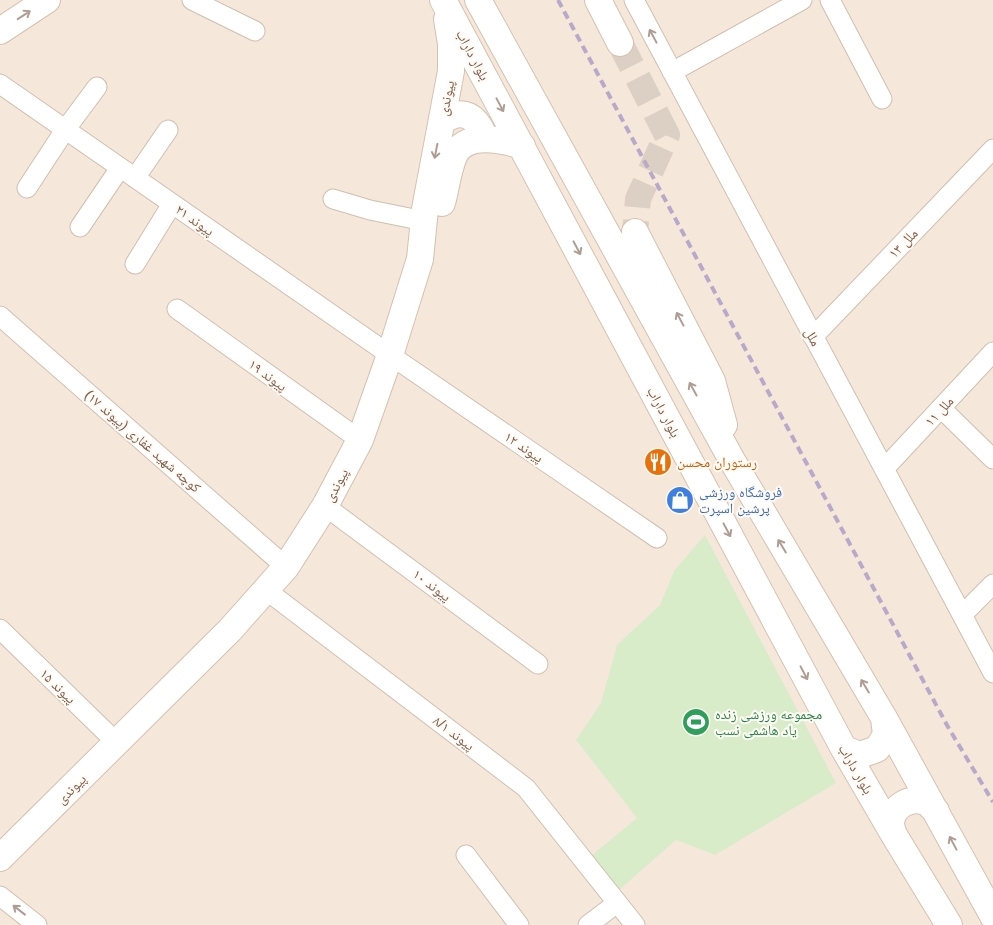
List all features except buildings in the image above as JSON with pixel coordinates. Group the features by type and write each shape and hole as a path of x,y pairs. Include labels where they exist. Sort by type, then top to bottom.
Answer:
{"main road":[{"path":"0,31 47,0"},
{"name":"پیوندی","path":"0,858 230,630 286,567 326,506 360,440 390,355 420,259 424,221 452,60 452,44 443,0"},
{"name":"بلوار داراب","path":"443,0 844,749 894,835 950,925"},
{"path":"478,0 733,462 884,718 993,916"},
{"path":"598,0 620,43"},
{"path":"442,120 459,114 469,115 476,121 485,138"},
{"path":"420,259 440,212 455,155 462,147 473,141 485,138 506,141 522,146"},
{"path":"635,232 712,381 733,462"},
{"path":"844,749 860,755 877,749 886,735 884,718"},
{"path":"894,835 893,818 895,812 904,803 915,800 927,803 936,811"},
{"path":"969,873 993,909"}],"street":[{"path":"192,0 256,31"},
{"name":"ملل","path":"634,0 993,673"},
{"path":"672,72 802,0"},
{"path":"830,0 882,99"},
{"name":"پیوند ۲۱","path":"0,84 390,355"},
{"path":"27,188 97,87"},
{"path":"80,227 168,130"},
{"name":"ملل ۱۳","path":"813,337 993,149"},
{"path":"333,199 370,210 424,221"},
{"path":"135,264 172,204"},
{"name":"پیوند ۱۹","path":"177,309 360,440"},
{"name":"کوچه شهید غفاری (پیوند ۱۷)","path":"0,316 286,567"},
{"name":"ملل ۱۱","path":"884,469 993,352"},
{"name":"پیوند ۱۲","path":"390,355 657,538"},
{"path":"941,408 993,459"},
{"name":"پیوند ۱۰","path":"326,506 538,664"},
{"path":"962,615 993,584"},
{"name":"پیوند ۸/۱","path":"266,590 526,788 635,925"},
{"name":"پیوند ۱۵","path":"0,628 116,743"},
{"path":"466,855 519,925"},
{"path":"0,896 37,925"},
{"path":"588,925 617,903"}],"shaded area":[{"path":"0,0 993,0 993,925 0,925"}],"green space":[{"name":"مجموعه ورزشی زنده یاد هاشمی نسب","path":"705,535 836,783 715,855 676,840 619,890 591,856 637,818 576,740 601,703 617,645 660,605 674,571"}],"tunnel":[{"path":"620,43 667,135 638,199 635,232"}],"railway":[{"path":"558,0 948,727 993,802"}],"place":[{"name":"رستوران محسن","path":"658,462"},
{"name":"فروشگاه ورزشی پرشین اسپرت","path":"680,500"},
{"name":"مجموعه ورزشی زنده یاد هاشمی نسب","path":"696,722"}]}
